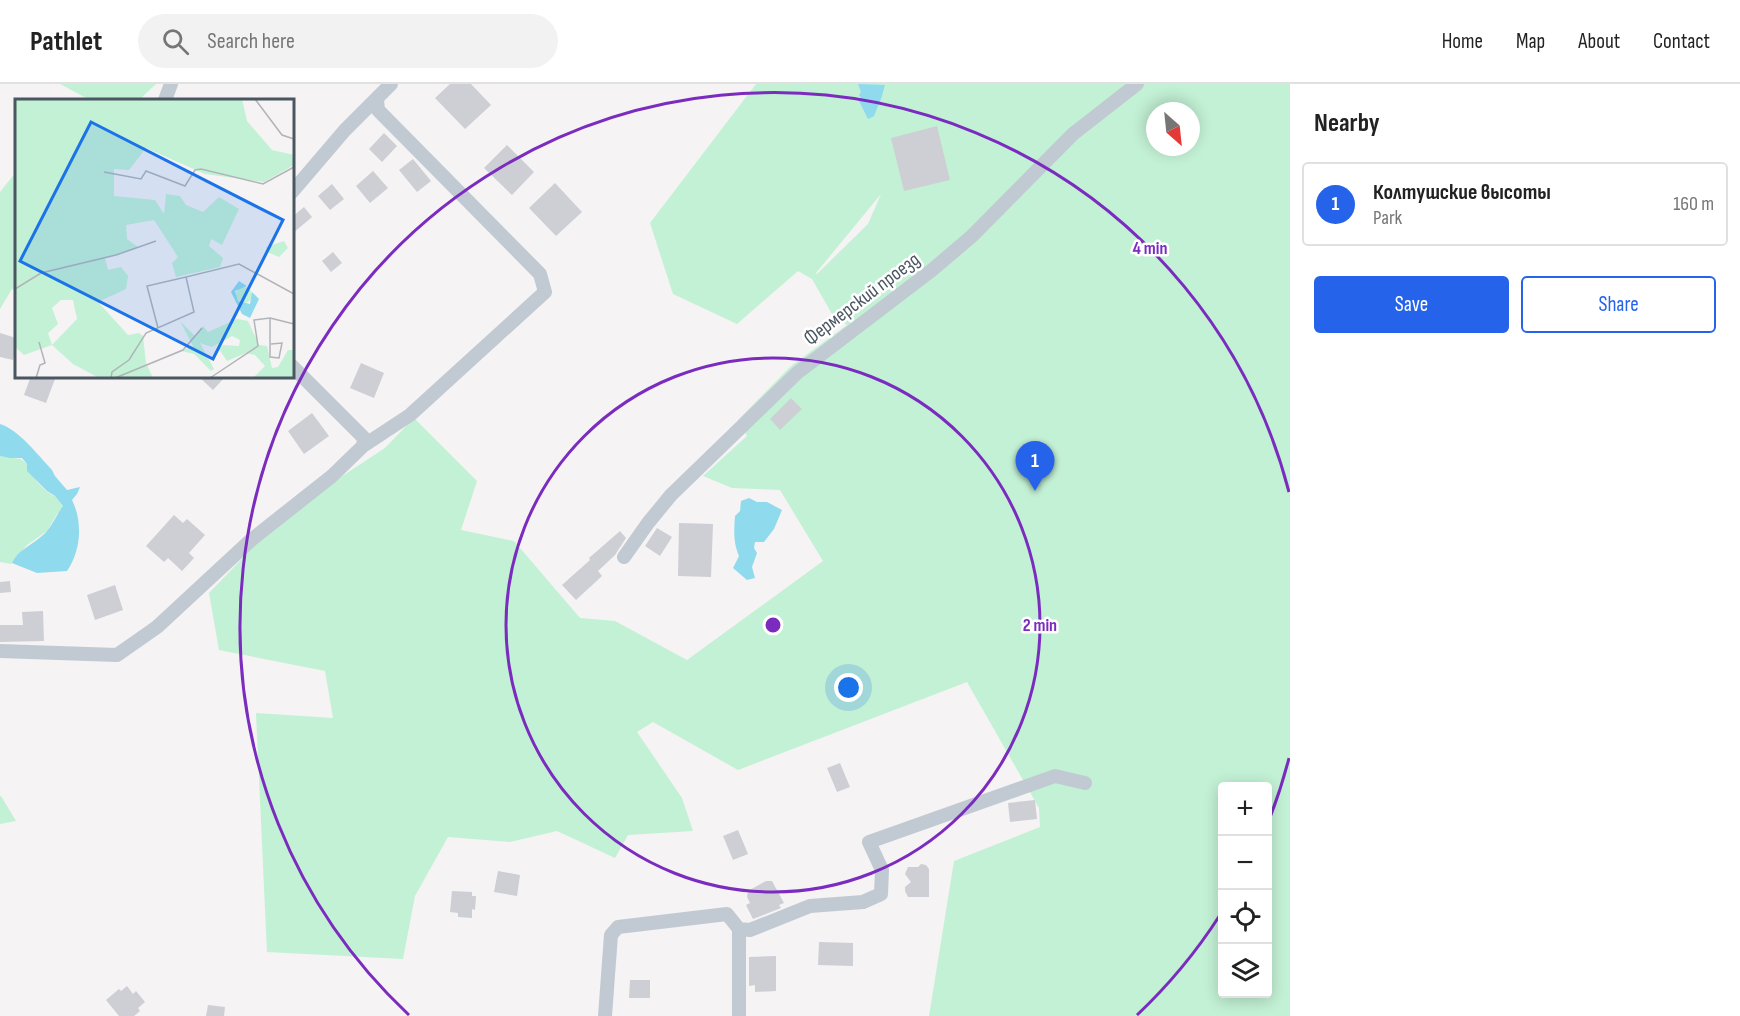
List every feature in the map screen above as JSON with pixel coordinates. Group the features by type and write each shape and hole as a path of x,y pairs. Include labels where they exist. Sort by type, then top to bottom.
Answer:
{"street":[{"path":"165,99 171,84"},
{"path":"294,190 345,130 391,84"},
{"name":"Фермерский проезд","path":"624,557 671,495 797,373 933,270 964,243 1073,134 1137,84"},
{"path":"0,651 117,655 157,627 251,540 332,476 363,446 410,415 545,292 540,274 378,110 377,100"},
{"path":"294,368 364,438 363,446"},
{"path":"739,929 750,930 810,906 863,902 881,894 882,870 869,842 1055,776 1085,783"},
{"path":"605,1016 611,935 618,927 727,914 739,929 739,1016"}],"green space":[{"path":"60,84 156,84 142,97 143,99 88,99"},
{"path":"756,84 1290,84 1290,1016 929,1016 954,861 1040,827 1039,808 967,682 738,770 653,722 637,732 682,798 693,831 628,835 615,858 557,831 510,842 448,837 415,896 403,959 267,952 256,713 333,718 325,671 219,650 209,593 286,513 385,448 414,418 477,481 461,530 514,541 580,618 615,621 687,660 823,561 780,490 732,488 703,476 747,436 738,420 791,366 847,325 832,314 812,279 798,271 737,324 673,294 650,223","holes":["881,194 868,224 817,274 816,273"]},
{"path":"15,173 15,290 12,289 0,309 0,192"},
{"path":"0,456 21,459 27,464 38,483 55,496 63,506 47,531 27,545 11,564 0,562"},
{"path":"1,796 16,821 0,824"}],"water":[{"path":"858,84 885,85 874,116 868,119 859,101 861,92"},
{"path":"0,424 28,444 67,490 80,487 72,500 78,518 78,546 67,571 37,573 12,563 19,553 47,531 63,506 27,471 27,464 22,458 0,456"},
{"path":"749,498 757,502 767,502 782,510 774,529 764,542 755,542 754,548 757,553 752,567 755,578 747,580 733,568 739,556 734,531 735,516 740,511 741,501"}],"building":[{"path":"450,84 471,84 491,105 465,129 435,98"},
{"path":"937,126 950,180 904,191 891,138"},
{"path":"384,133 397,146 382,162 369,149"},
{"path":"507,145 534,172 512,195 484,168"},
{"path":"413,159 431,181 417,192 399,170"},
{"path":"373,171 388,188 370,203 356,186"},
{"path":"555,183 582,212 556,236 529,208"},
{"path":"332,184 344,199 330,210 318,196"},
{"path":"304,207 312,217 294,232 294,215"},
{"path":"333,252 342,263 331,272 322,261"},
{"path":"0,333 15,338 13,360 0,357"},
{"path":"361,363 384,373 374,398 350,388"},
{"path":"30,378 55,379 46,403 24,395"},
{"path":"200,378 224,378 213,390"},
{"path":"791,398 802,409 780,430 770,419"},
{"path":"312,413 329,436 304,454 288,431"},
{"path":"174,515 183,523 187,519 205,535 189,553 194,558 182,571 168,558 164,562 146,546"},
{"path":"679,523 713,524 711,577 678,576"},
{"path":"657,528 672,537 660,556 645,546"},
{"path":"620,531 626,538 615,555 598,571 602,576 576,600 562,585"},
{"path":"10,581 11,592 0,593 0,582"},
{"path":"115,585 123,610 95,620 87,595"},
{"path":"43,611 44,641 0,642 0,625 23,625 22,612"},
{"path":"840,763 850,787 837,792 827,768"},
{"path":"1035,800 1037,819 1010,822 1008,803"},
{"path":"738,830 748,854 733,860 723,836"},
{"path":"921,864 926,865 929,869 929,897 908,897 905,887 911,882 905,874 908,867 918,867"},
{"path":"498,871 520,875 517,896 494,892"},
{"path":"766,881 772,881 784,903 779,905 781,908 753,919 746,905 750,903 747,897 748,891"},
{"path":"452,891 472,892 472,896 476,896 472,918 458,917 458,913 450,912"},
{"path":"819,942 853,943 853,966 818,965"},
{"path":"776,956 776,991 755,992 755,985 749,986 749,957"},
{"path":"630,980 650,980 650,998 629,998"},
{"path":"127,986 133,994 136,991 145,1002 134,1016 119,1016 106,1000 119,989 121,991"},
{"path":"208,1005 225,1007 224,1016 206,1016"}],"place":[{"name":"Колтушские высоты","path":"1035,491"}]}
